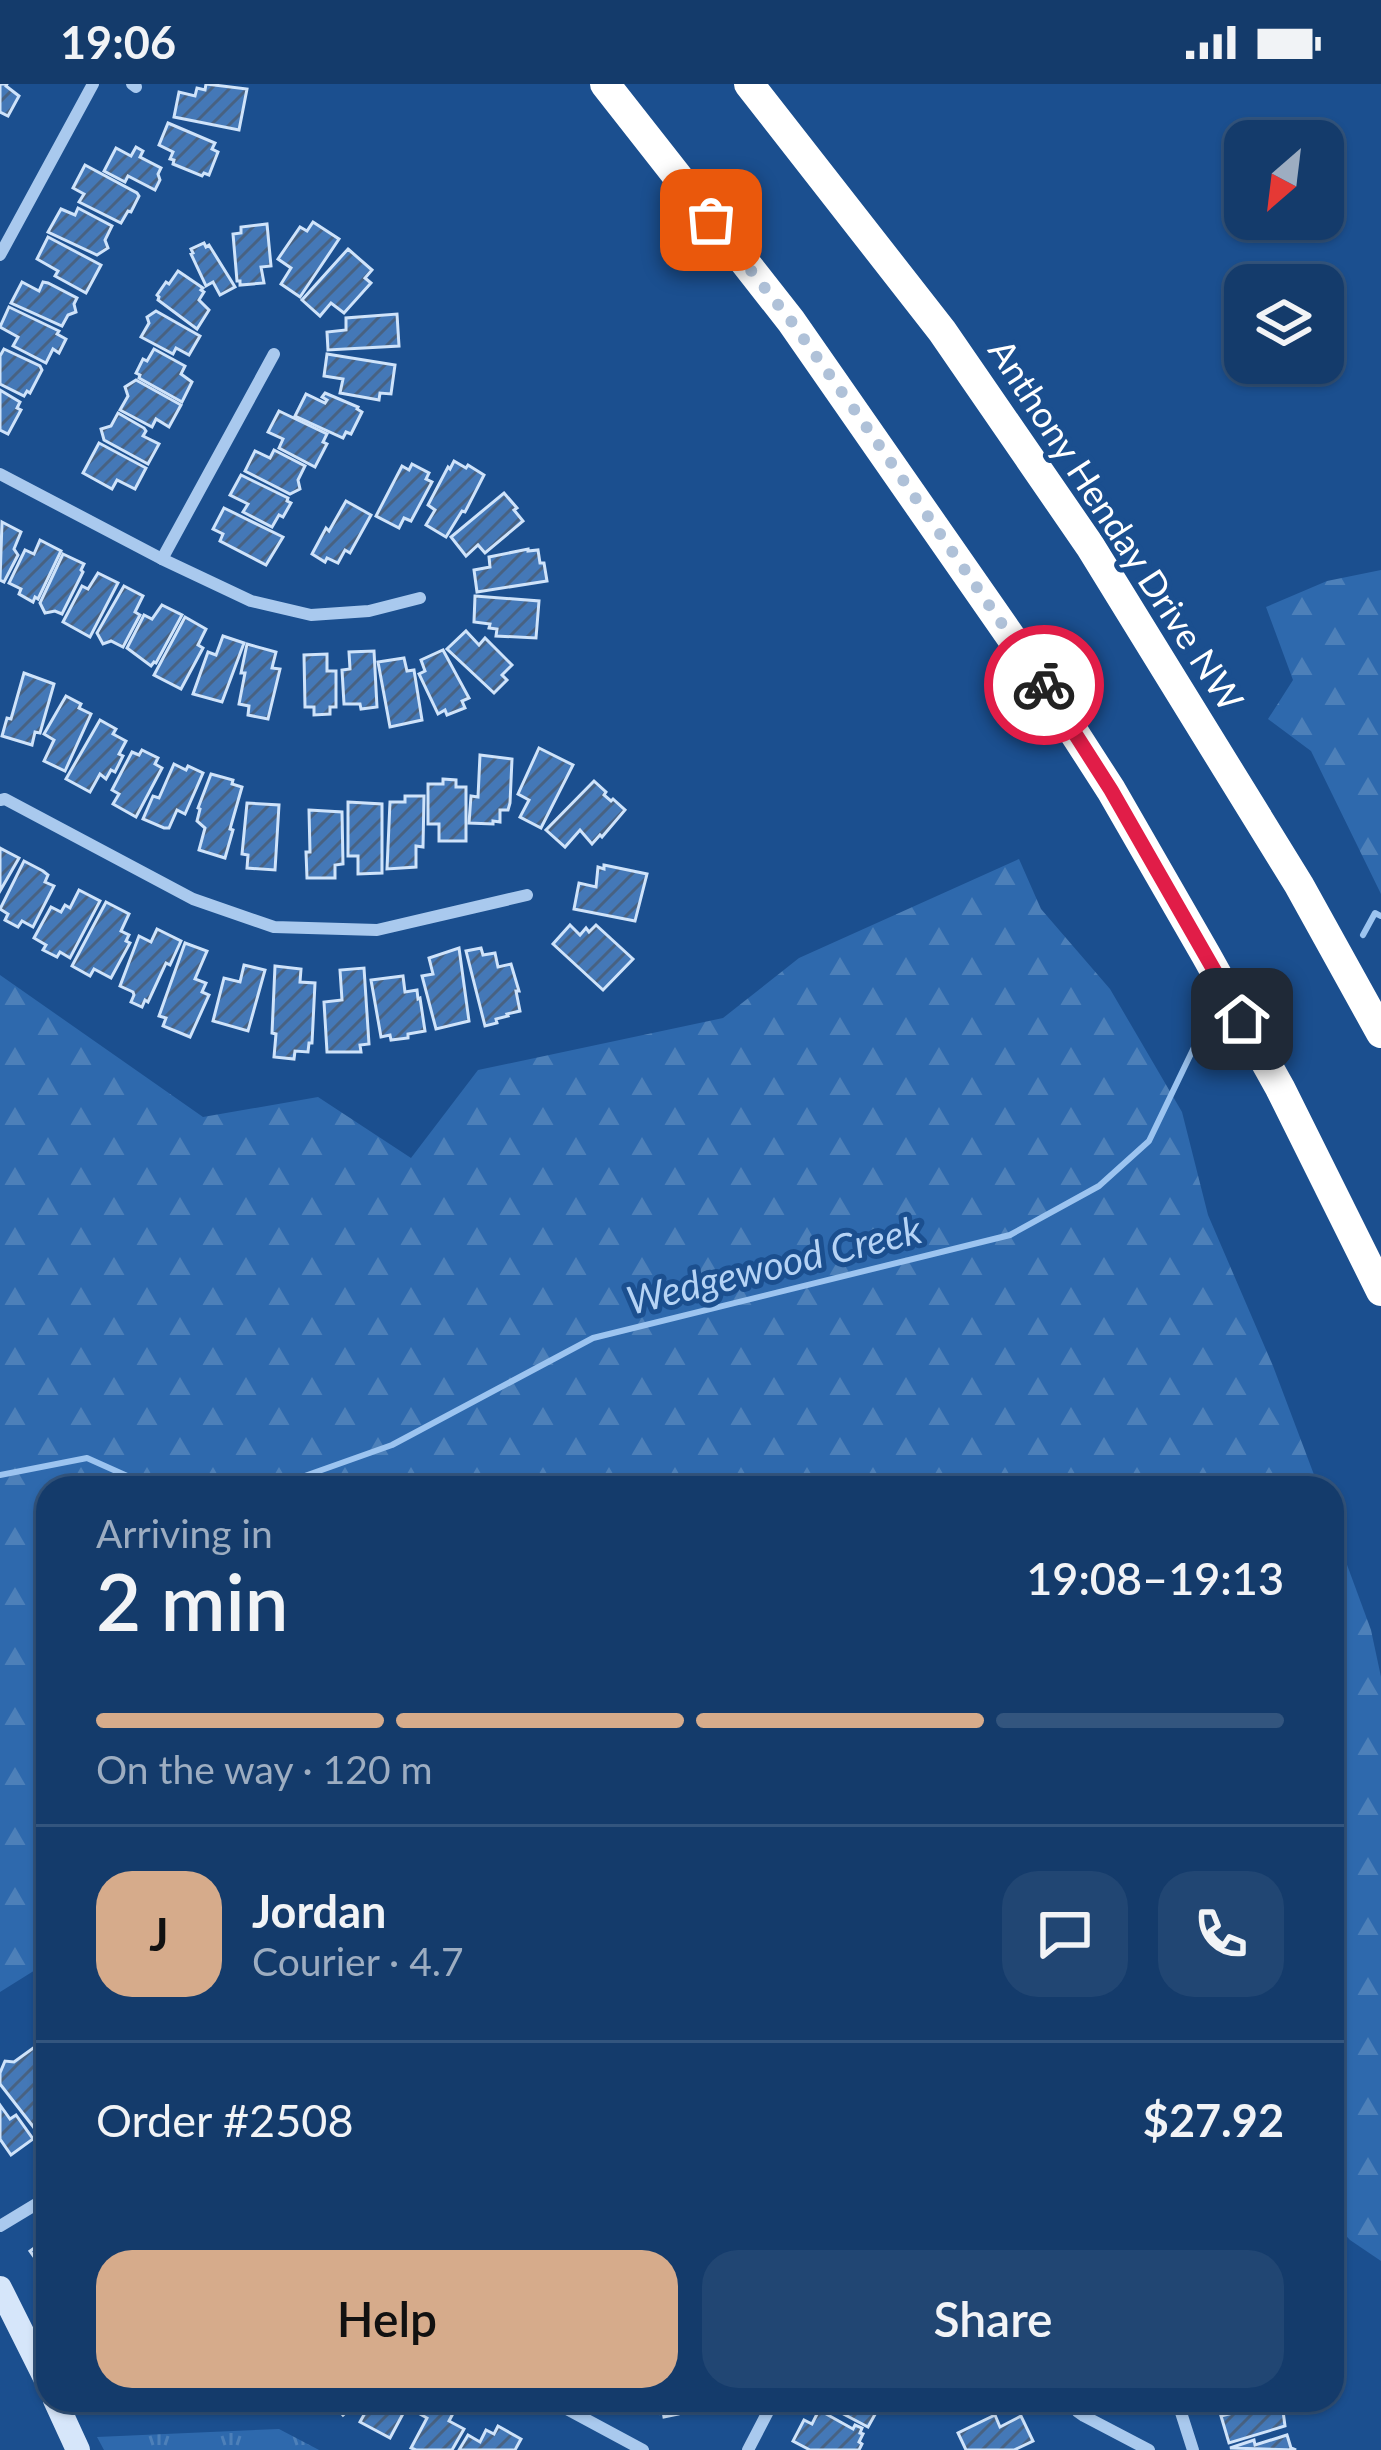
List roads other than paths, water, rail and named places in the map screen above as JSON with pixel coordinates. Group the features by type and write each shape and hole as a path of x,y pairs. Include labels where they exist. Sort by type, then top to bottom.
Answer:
{"highway":[{"path":"605,84 791,321 1018,646 1111,790 1242,1019 1381,1291"},
{"name":"Anthony Henday Drive NW","path":"749,84 942,331 1090,546 1299,885 1381,1033"}],"street":[{"path":"0,255 94,84"},
{"path":"162,559 274,354"},
{"path":"0,474 251,601 311,615 369,611 420,598"},
{"path":"0,800 193,898 274,926 377,930 527,895"},
{"path":"0,2226 36,2204"},
{"path":"0,2288 36,2360"},
{"path":"61,2412 78,2450"},
{"path":"572,2412 643,2450"},
{"path":"748,2450 768,2412"},
{"path":"1079,2412 1148,2450"},
{"path":"1181,2412 1193,2450"}],"waterway":[{"name":"Wedgewood Creek","path":"1363,935 1375,913 1381,916"},
{"name":"Wedgewood Creek","path":"305,1476 392,1445 593,1338 1010,1235 1099,1186 1149,1141 1212,1010"},
{"name":"Wedgewood Creek","path":"0,1475 87,1458 127,1476"}]}
